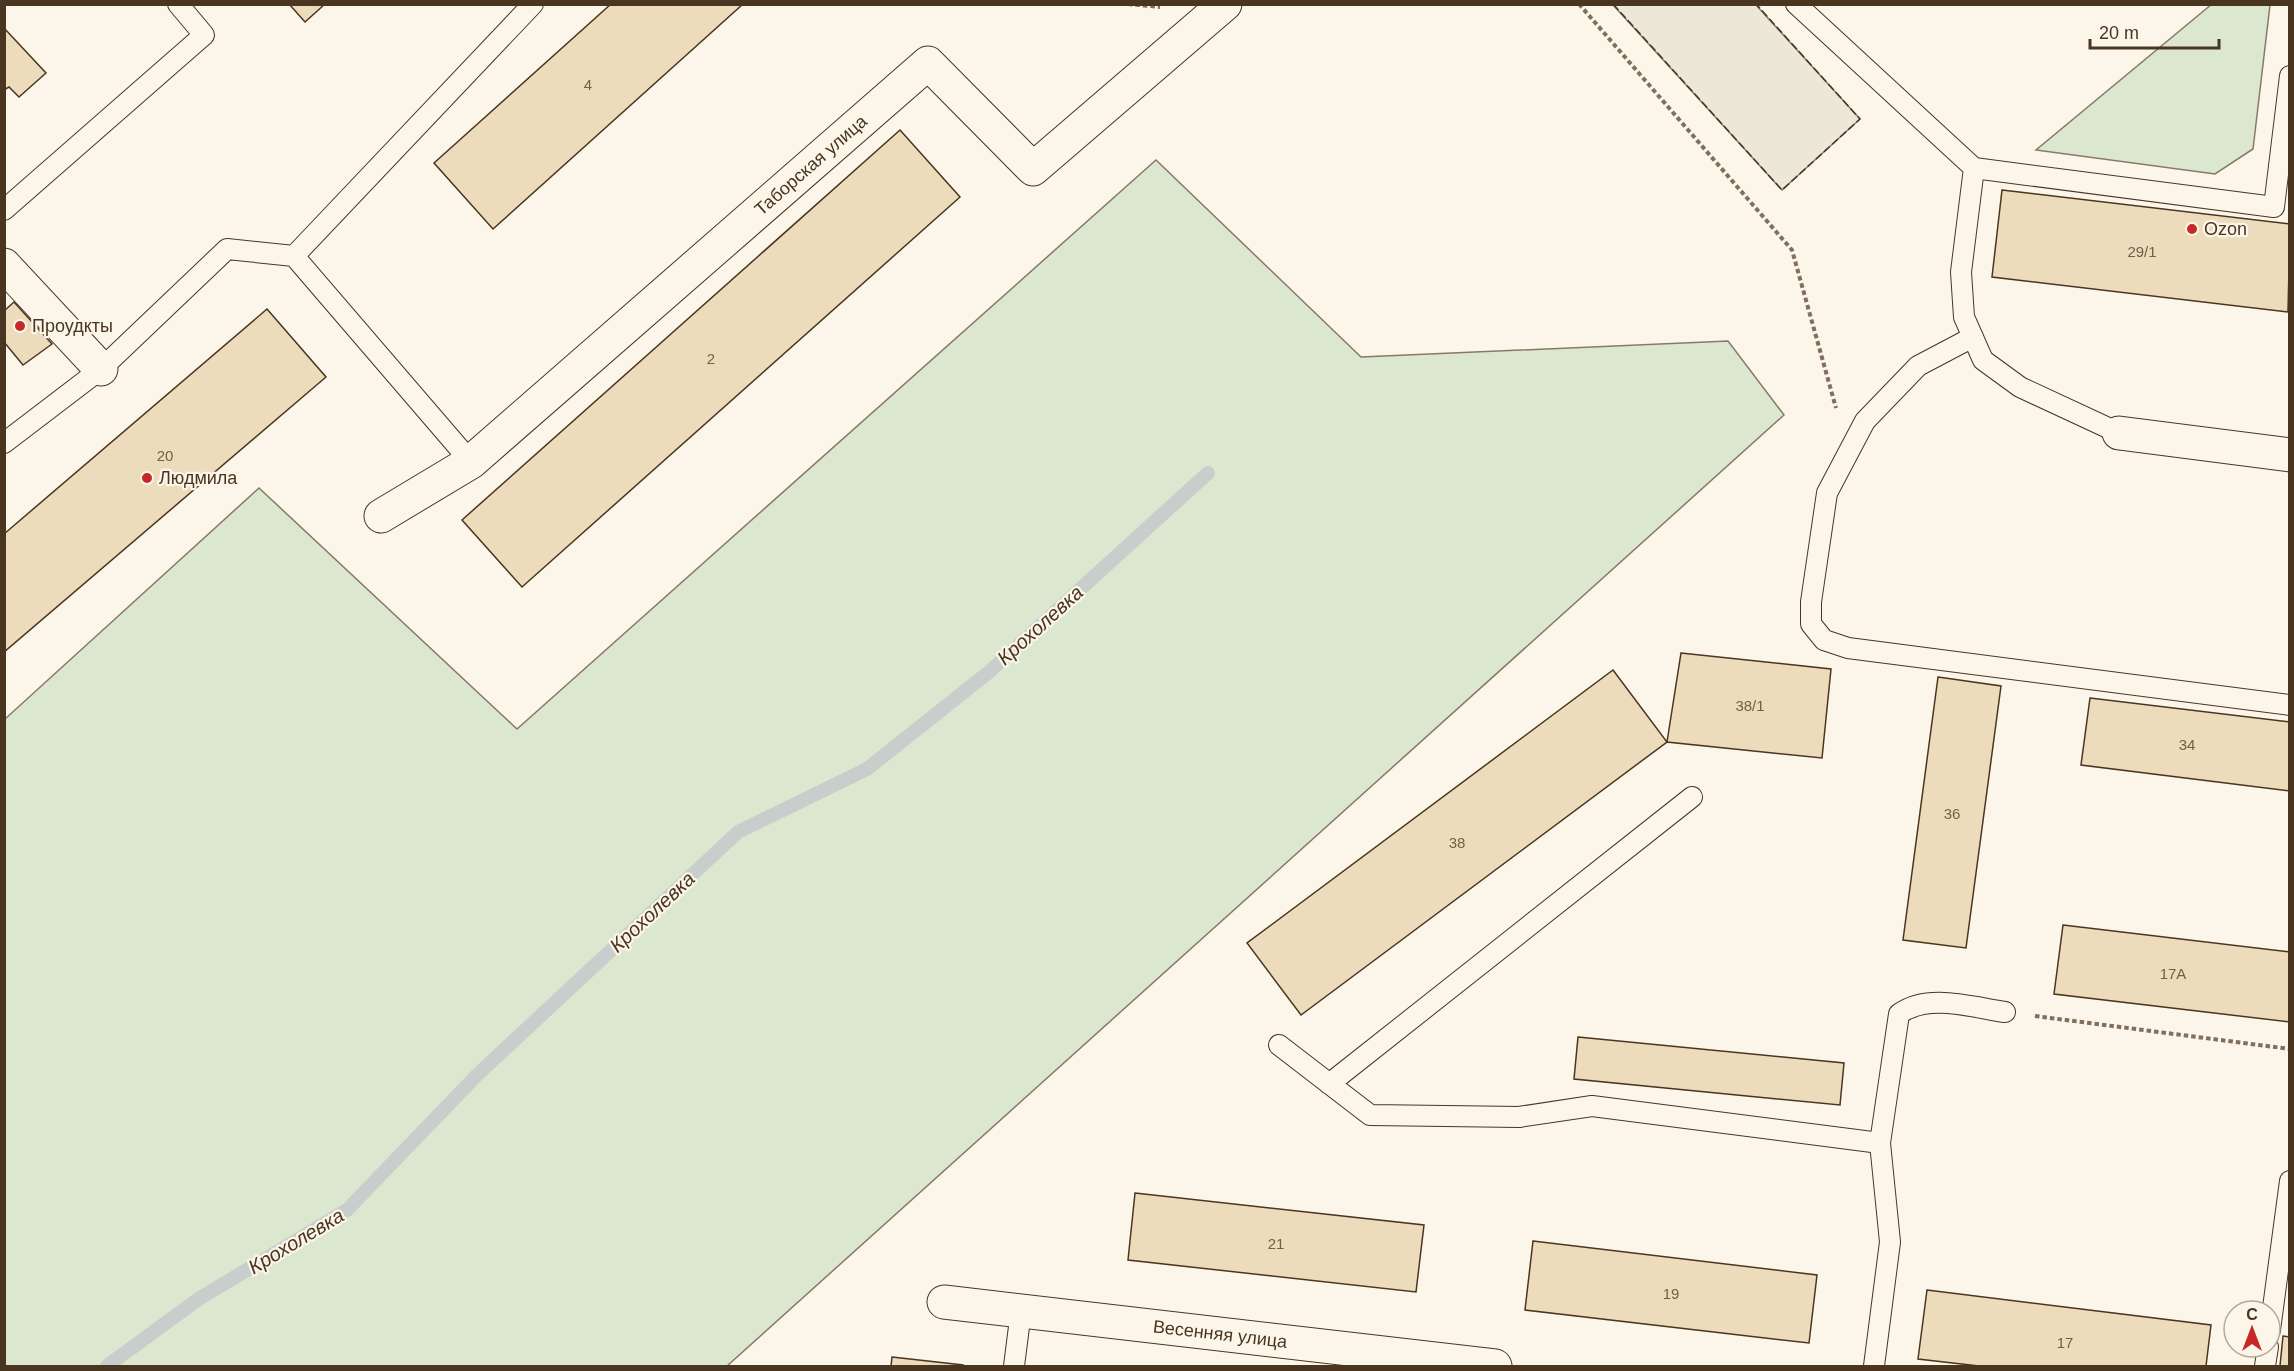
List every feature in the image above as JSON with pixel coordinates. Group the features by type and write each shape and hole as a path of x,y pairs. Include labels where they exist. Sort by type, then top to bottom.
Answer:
{"street":[{"name":"Таборская улица","path":"381,516 471,462 928,63 1033,169 1225,4"},
{"path":"4,265 101,369"},
{"path":"2119,433 2289,455"},
{"name":"Весенняя улица","path":"944,1302 1495,1366"}],"lane":[{"path":"4,210 204,35 178,4"},
{"path":"294,256 533,4"},
{"path":"1796,4 1974,168 2274,207 2289,76"},
{"path":"1974,168 1961,272 1964,317 1983,360 2020,387 2119,433"},
{"path":"4,443 101,369 227,249 294,256 471,462"},
{"path":"1973,337 1918,366 1864,421 1827,493 1811,602 1811,624 1824,640 1848,648 2289,705"},
{"path":"1329,1084 1692,797"},
{"path":"1874,1366 1890,1242 1881,1143 1899,1014 1911,1005 1932,1002 2005,1012"},
{"path":"1279,1045 1371,1115 1519,1117 1592,1106 1881,1143"},
{"path":"2274,1299 2289,1181"},
{"path":"1014,1366 1022,1311"}],"path":[{"path":"1579,4 1792,250 1848,452"},
{"path":"2005,1012 2289,1049"}],"green space":[{"path":"2212,4 2270,5 2253,149 2215,174 2036,150"},
{"path":"1156,160 1361,357 1728,341 1784,415 727,1366 5,1366 5,719 259,488 517,729"}],"shaded area":[{"path":"1613,5 1756,5 1860,119 1782,190"}],"building":[{"path":"289,4 325,4 305,22"},
{"path":"611,4 743,4 493,229 434,163"},
{"path":"4,28 46,73 19,97 9,87 4,90"},
{"path":"900,130 960,197 522,587 462,520"},
{"path":"2002,190 2290,224 2288,312 1992,277"},
{"name":"Проудкты","path":"14,302 52,344 23,365 4,342 4,311"},
{"path":"267,309 326,377 4,652 4,534"},
{"path":"1681,653 1831,669 1822,758 1667,742"},
{"path":"1613,670 1667,742 1301,1015 1247,943"},
{"path":"1938,677 2001,686 1966,948 1903,940"},
{"path":"2090,698 2290,722 2290,791 2081,765"},
{"path":"2063,925 2290,952 2290,1022 2054,994"},
{"path":"1578,1037 1844,1063 1840,1105 1574,1079"},
{"path":"1135,1193 1424,1225 1416,1292 1128,1260"},
{"path":"1533,1241 1817,1275 1809,1343 1525,1310"},
{"path":"1927,1290 2211,1325 2206,1366 1979,1366 1918,1359"},
{"path":"2283,1336 2290,1337 2290,1366 2280,1366"},
{"path":"892,1357 963,1365 963,1366 891,1366"}],"waterway":[{"name":"Крохолевка","path":"107,1366 200,1298 347,1210 478,1074 738,832 867,769 989,672 1208,473"}],"fence":[{"path":"1613,4 1782,190 1860,119 1756,4"}],"place":[{"name":"Ozon","path":"2192,229"},
{"name":"Проудкты","path":"20,326"},
{"name":"Людмила","path":"147,478"}]}
